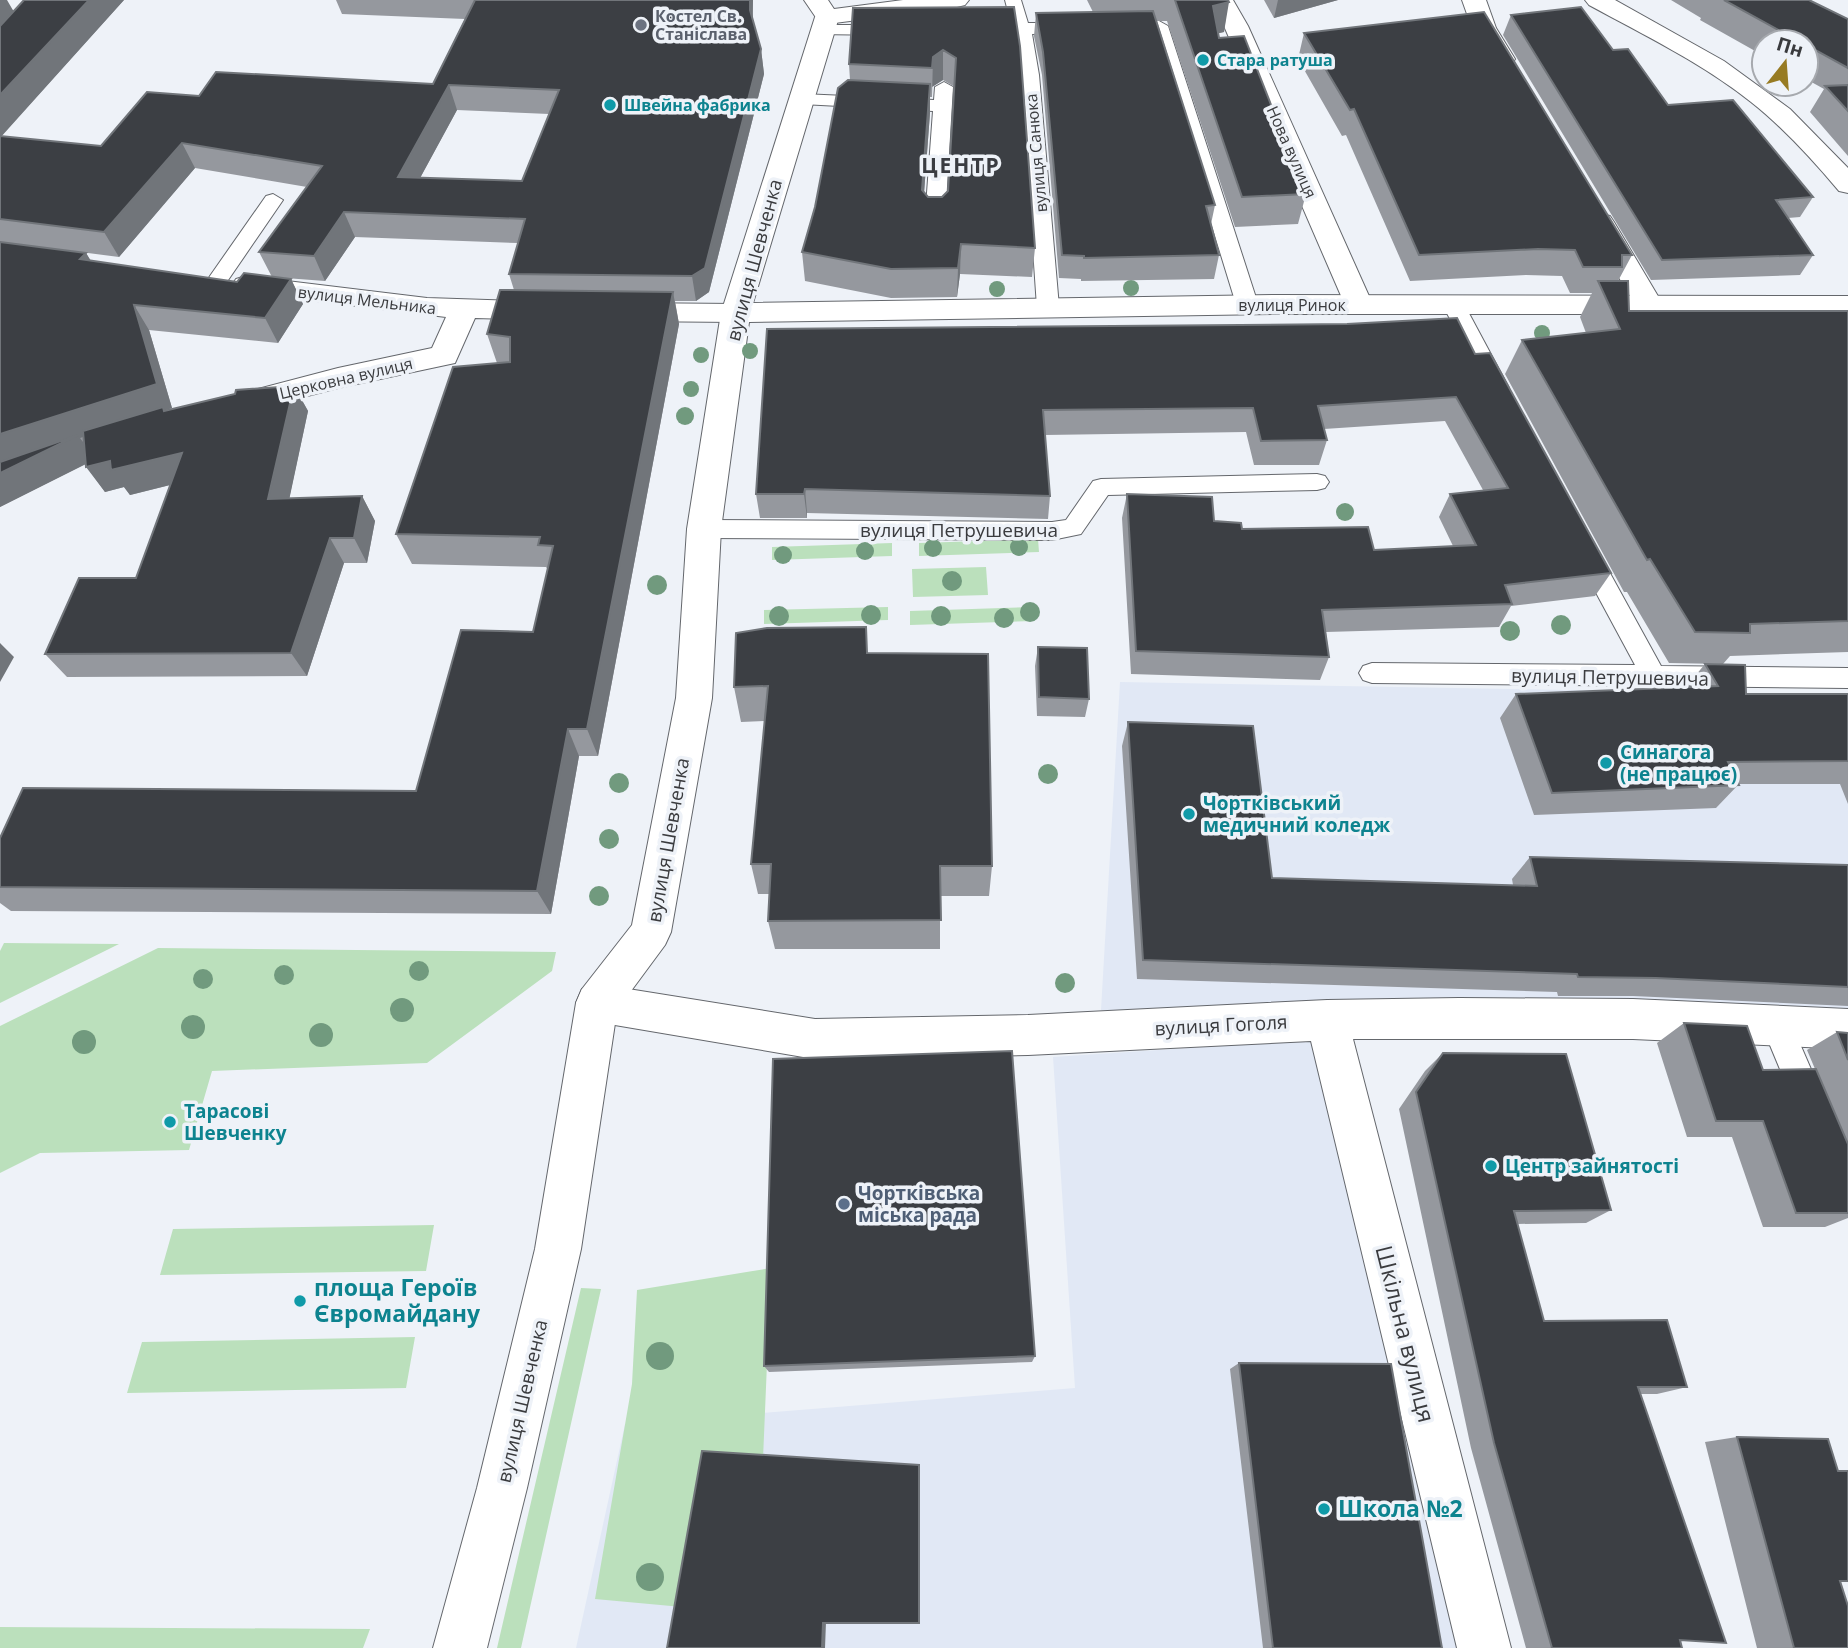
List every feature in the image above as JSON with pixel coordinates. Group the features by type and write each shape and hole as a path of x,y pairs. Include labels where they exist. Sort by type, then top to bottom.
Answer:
{"street":[{"path":"822,16 957,0"},
{"name":"Нова вулиця","path":"1221,0 1236,26 1359,305"},
{"path":"1475,0 1484,28 1512,75"},
{"path":"1597,0 1683,46 1757,95 1780,113 1821,153 1848,185"},
{"name":"вулиця Шевченка","path":"460,1648 502,1488 558,1249 597,1003 651,932 694,698 704,529 736,313 802,99 822,16"},
{"path":"1588,203 1651,308"},
{"name":"вулиця Мельника","path":"205,280 464,310 736,313"},
{"name":"вулиця Ринок","path":"736,313 1247,304 1651,308 1848,305"},
{"name":"Церковна вулиця","path":"220,409 338,378 444,355 464,310"},
{"name":"вулиця Гоголя","path":"597,1003 815,1039 1028,1035 1327,1020 1619,1018 1848,1029"},
{"name":"Шкільна вулиця","path":"1327,1020 1484,1648"}],"lane":[{"name":"вулиця Санюка","path":"1013,0 1022,29 1030,75 1048,307"},
{"path":"822,16 902,30"},
{"path":"955,29 1159,26 1247,304"},
{"path":"935,220 944,86"},
{"path":"802,99 942,106"},
{"path":"205,280 273,200"},
{"path":"1452,304 1511,413"},
{"name":"вулиця Петрушевича","path":"704,529 1052,531 1073,528 1101,487 1317,482"},
{"path":"1576,533 1655,678"},
{"name":"вулиця Петрушевича","path":"1372,673 1848,678"},
{"path":"1777,1026 1823,1136"}],"shaded area":[{"path":"1120,682 1848,695 1848,1020 1653,1009 1101,1010"},
{"path":"1311,1040 1459,1648 576,1648 625,1424 1075,1388 1053,1057"}],"green space":[{"path":"1038,539 1039,552 919,556 919,543"},
{"path":"892,543 892,556 772,560 772,547"},
{"path":"986,567 988,595 913,597 912,569"},
{"path":"888,607 888,620 764,624 764,610"},
{"path":"1033,607 1035,621 910,625 910,611"},
{"path":"4,943 119,944 0,1003 0,951"},
{"path":"158,948 556,952 552,971 427,1063 212,1071 189,1150 40,1153 0,1173 0,1026"},
{"path":"434,1225 426,1271 160,1275 173,1229"},
{"path":"771,1268 763,1459 682,1607 595,1599 632,1384 637,1290"},
{"path":"581,1288 601,1289 521,1648 497,1648"},
{"path":"415,1337 406,1388 127,1393 142,1342"},
{"path":"0,1627 370,1629 363,1648 0,1648"}],"building":[{"path":"24,0 89,0 0,95 0,26"},
{"path":"475,0 750,0 750,10 761,49 705,268 692,276 509,274 525,219 344,212 314,256 259,252 322,166 182,143 104,232 0,219 0,136 101,146 147,92 199,96 216,72 433,84","holes":["449,85 559,90 522,181 398,177"]},
{"path":"1175,0 1228,0 1229,2 1213,6 1219,38 1244,36 1306,194 1242,197"},
{"path":"1724,0 1809,0 1848,19 1848,68 1820,53 1820,28 1775,28"},
{"path":"1014,7 1020,46 1035,248 961,244 958,268 891,269 802,252 815,207 838,88 848,80 930,84 922,190 928,197 942,197 948,191 956,58 943,50 933,57 932,68 849,64 853,8"},
{"path":"1581,7 1613,50 1628,49 1668,105 1733,100 1813,197 1776,200 1813,255 1662,260 1511,15"},
{"path":"1153,11 1215,205 1206,206 1219,255 1084,258 1062,255 1043,52 1036,13"},
{"path":"1484,12 1632,255 1622,255 1622,267 1583,267 1575,250 1538,249 1419,255 1354,109 1350,110 1304,33"},
{"path":"1848,85 1848,111 1825,86"},
{"path":"0,242 86,253 80,259 237,282 244,273 291,279 265,318 134,305 157,384 0,434"},
{"path":"1598,281 1628,281 1629,311 1848,311 1848,621 1750,624 1750,633 1695,632 1650,559 1647,560 1522,340 1620,329"},
{"path":"500,290 673,292 587,729 568,729 537,891 0,887 0,838 23,788 416,791 461,630 533,632 553,546 538,545 540,537 396,534 453,367 510,362 510,337 487,334"},
{"path":"1457,318 1475,354 1490,353 1611,573 1505,585 1512,604 1322,610 1329,657 1136,651 1127,494 1212,497 1214,521 1241,523 1242,529 1368,527 1374,550 1476,545 1450,494 1508,488 1456,397 1318,406 1327,440 1261,441 1253,408 1043,410 1050,496 805,489 804,494 756,494 767,329 1347,324"},
{"path":"294,386 268,499 362,496 354,538 330,538 291,653 45,654 79,578 136,578 182,453 111,470 110,461 86,467 83,431 163,407 164,411 235,394 236,390"},
{"path":"78,435 0,473 0,462"},
{"path":"866,627 867,653 988,654 992,866 940,866 941,920 768,921 771,864 751,864 768,686 734,687 736,633 767,628"},
{"path":"1038,647 1087,648 1089,699 1039,697"},
{"path":"1705,664 1745,665 1746,694 1848,694 1848,761 1728,762 1739,785 1552,793 1516,694 1718,686"},
{"path":"1128,722 1253,726 1272,878 1537,886 1530,857 1848,865 1848,987 1578,977 1577,974 1143,960"},
{"path":"1684,1023 1747,1026 1763,1070 1816,1069 1848,1144 1848,1213 1796,1213 1763,1121 1716,1121"},
{"path":"1837,1032 1848,1033 1848,1060"},
{"name":"Чортківська міська рада","path":"1012,1051 1035,1356 764,1366 773,1059"},
{"path":"1443,1053 1566,1054 1611,1210 1514,1211 1544,1321 1667,1320 1687,1387 1638,1387 1726,1643 1680,1640 1682,1648 1552,1648 1494,1443 1416,1092"},
{"name":"Школа №2","path":"1239,1363 1391,1364 1442,1648 1273,1648"},
{"path":"1737,1437 1828,1439 1838,1471 1848,1471 1848,1581 1840,1581 1848,1606 1848,1648 1794,1648"},
{"path":"702,1451 919,1465 919,1623 823,1623 822,1648 667,1648"}],"place":[{"name":"Костел Св. Станіслава","path":"641,25"},
{"name":"Стара ратуша","path":"1203,60"},
{"name":"Швейна фабрика","path":"610,105"},
{"name":"Синагога (не працює)","path":"1606,763"},
{"name":"Чортківський медичний коледж","path":"1189,814"},
{"name":"Тарасові Шевченку","path":"170,1122"},
{"name":"Центр зайнятості","path":"1491,1166"},
{"name":"Чортківська міська рада","path":"844,1204"},
{"name":"площа Героїв Євромайдану","path":"300,1301"},
{"name":"Школа №2","path":"1324,1509"}],"district":[{"name":"ЦЕНТР","path":"961,166"}]}
